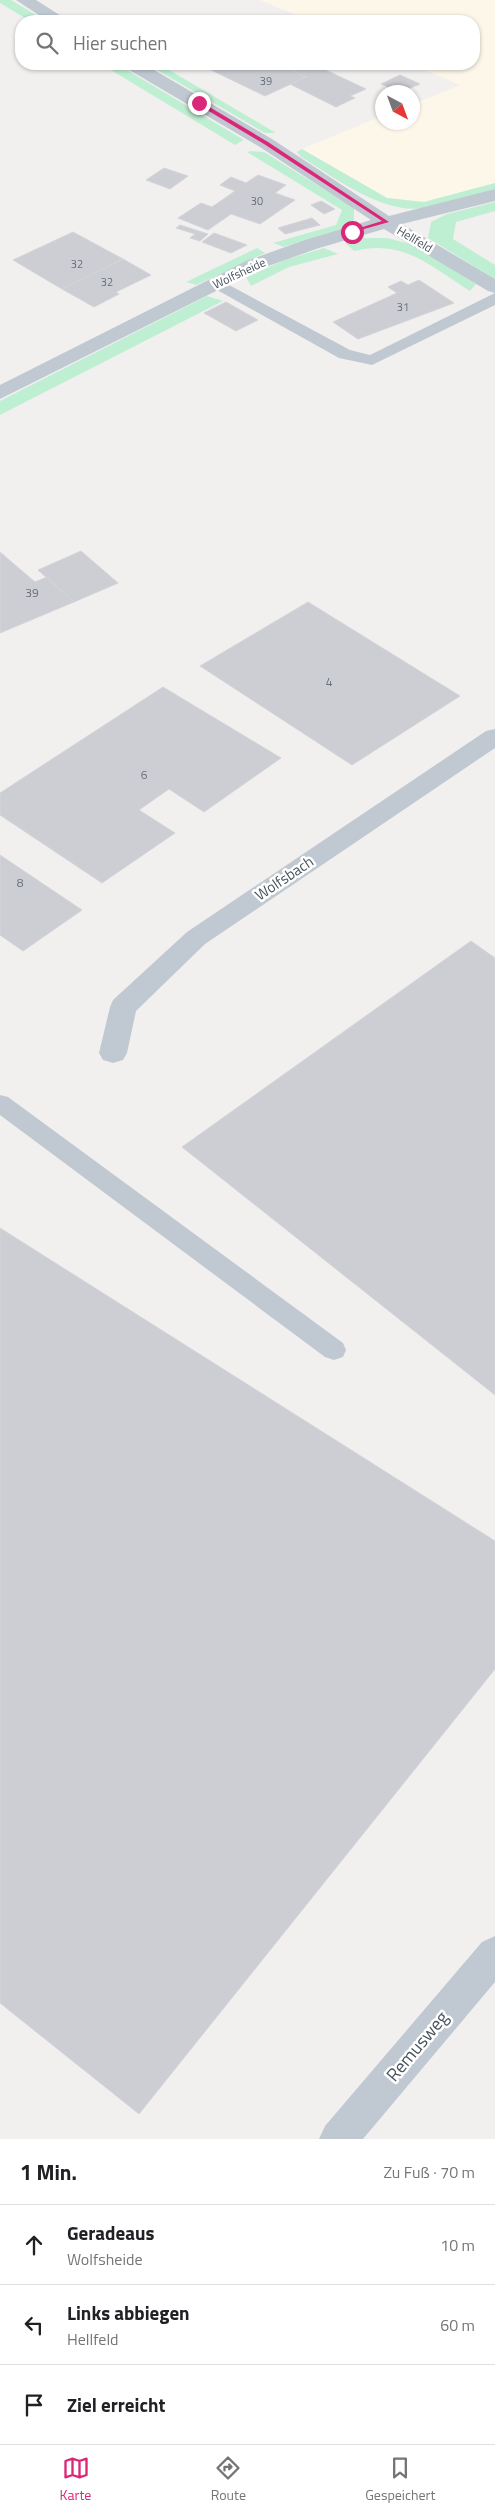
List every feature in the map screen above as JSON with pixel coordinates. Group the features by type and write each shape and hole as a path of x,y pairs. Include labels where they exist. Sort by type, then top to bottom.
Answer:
{"street":[{"path":"24,0 50,15"},
{"name":"Hellfeld","path":"142,70 266,143 386,222 495,288"},
{"name":"Wolfsheide","path":"0,393 216,284 284,253 386,222 495,195"},
{"name":"Wolfsbach","path":"113,1053 123,1007 196,938 495,737"},
{"name":"Remusweg","path":"338,2139 495,1954"}],"lane":[{"path":"216,284 344,354 372,360 495,298"},
{"path":"0,1104 334,1350"}],"shaded area":[{"path":"260,0 495,0 495,183 424,202 387,198 302,149 375,119 375,130 420,130 420,101 460,85 425,70 480,70 480,15 296,15"}],"green space":[{"path":"0,0 11,0 36,15 20,15 0,3"},
{"path":"111,70 127,70 244,140 235,145"},
{"path":"157,70 169,70 276,133 265,133"},
{"path":"302,149 387,198 424,202 495,183 495,189 424,208 408,209 392,206 360,193 301,157 297,152"},
{"path":"247,152 264,152 354,208 354,220 344,228 284,247 273,243 336,225 342,210"},
{"path":"495,202 495,211 456,222 453,239 495,265 495,279 428,238 431,222 447,214"},
{"path":"363,238 387,238 414,245 476,284 470,291 416,257 388,249 372,248 354,251 345,243"},
{"path":"257,248 265,253 196,285 186,282"},
{"path":"324,248 338,254 289,267 251,286 246,277 285,260"},
{"path":"207,296 223,301 0,415 0,401"}],"building":[{"path":"211,70 291,70 306,77 265,96"},
{"path":"291,70 326,70 366,89 350,96 355,98 336,107 290,84 306,77"},
{"path":"400,75 420,84 383,85 381,84"},
{"path":"164,168 188,176 170,189 146,180"},
{"path":"258,175 286,185 275,193 295,200 260,224 231,214 208,230 178,218 201,203 212,207 235,191 220,185 231,177 246,183"},
{"path":"321,201 335,209 324,214 311,205"},
{"path":"312,218 320,225 285,234 278,228"},
{"path":"180,225 208,234 200,241 190,238 195,234 176,228"},
{"path":"73,232 123,259 62,289 13,260"},
{"path":"214,233 247,245 231,253 202,242"},
{"path":"123,259 151,275 116,292 119,294 94,307 62,289"},
{"path":"419,280 454,303 358,339 333,322 397,293 388,287 401,281 408,285"},
{"path":"226,302 258,320 236,331 204,313"},
{"path":"81,551 118,583 74,602 38,570"},
{"path":"0,552 35,582 47,577 74,602 0,633"},
{"path":"308,602 460,696 352,765 200,666"},
{"path":"163,687 281,758 204,812 169,789 139,810 175,833 102,883 0,815 0,793"},
{"path":"0,855 82,910 23,951 0,935"},
{"path":"471,941 495,958 495,1395 182,1147"},
{"path":"0,1228 495,1541 495,1669 139,2114 0,2003"}],"route":[{"path":"199,103 266,143 386,222 352,232"}]}
